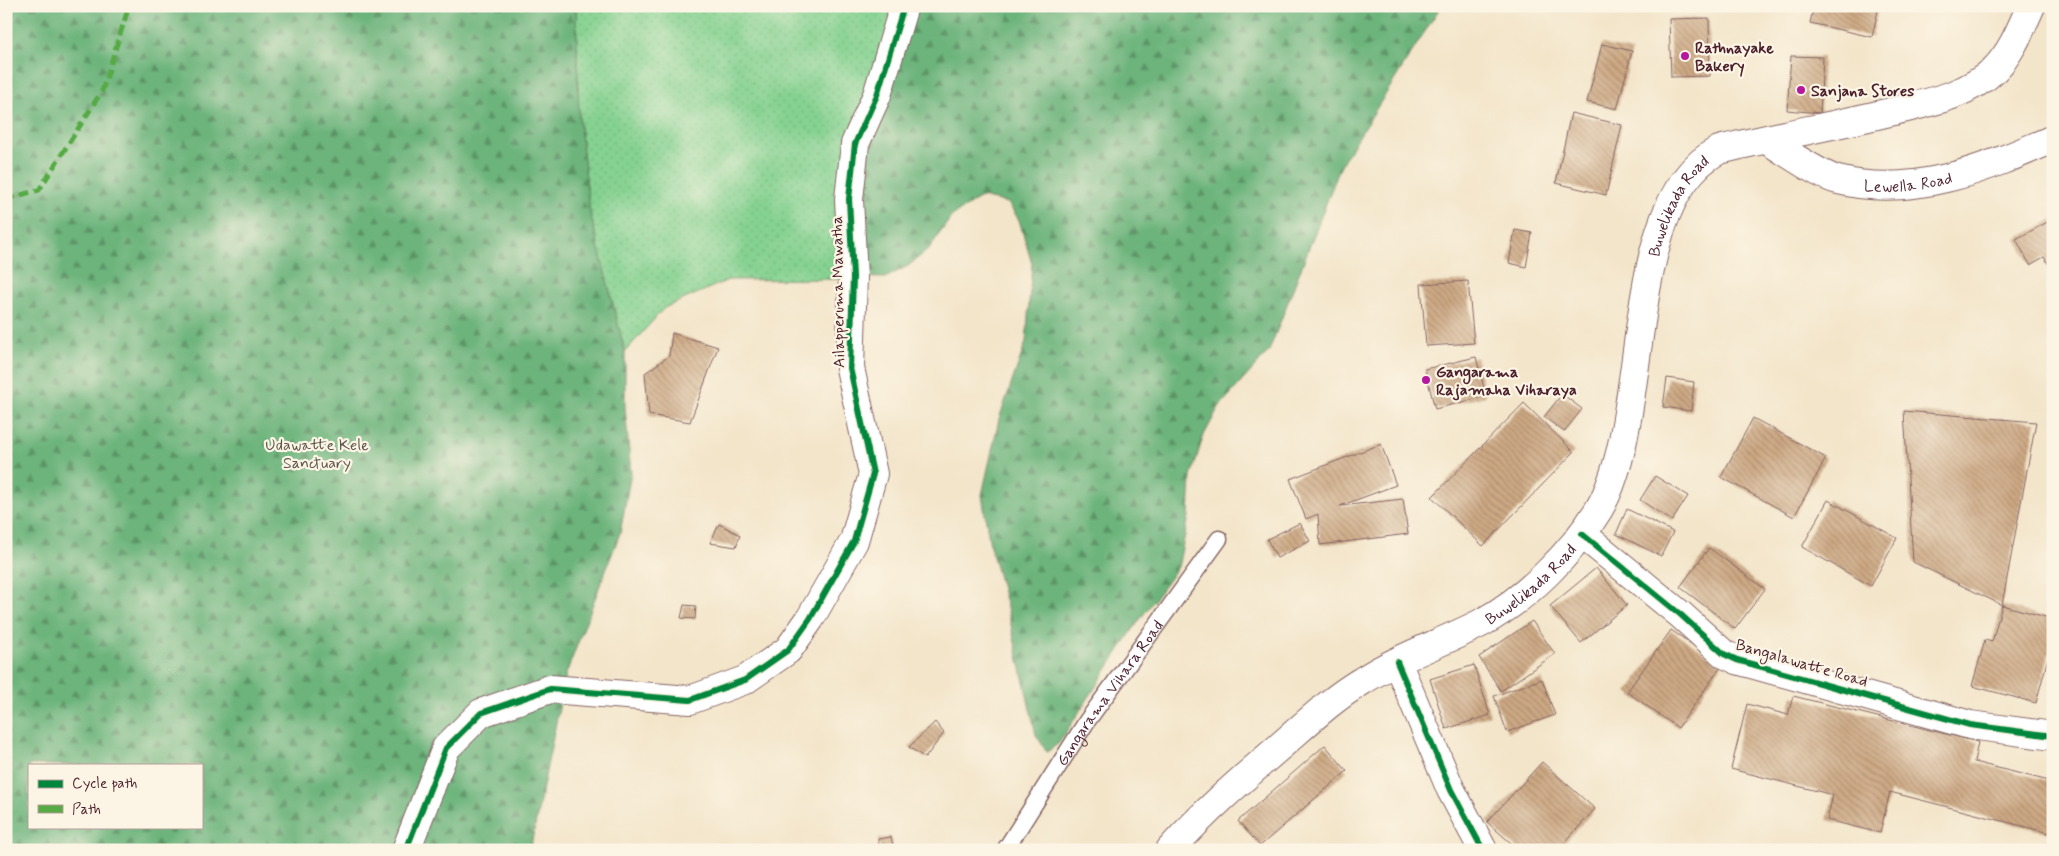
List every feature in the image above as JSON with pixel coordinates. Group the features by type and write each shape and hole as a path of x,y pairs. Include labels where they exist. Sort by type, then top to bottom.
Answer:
{"street":[{"name":"Ailapperuma Mawatha","path":"406,850 446,748 481,713 550,689 690,700 745,680 788,650 810,619 854,541 873,474 850,368 853,277 849,199 855,144 877,95 904,6"},
{"name":"Buwelikada Road","path":"1170,850 1219,800 1332,700 1397,662 1483,622 1510,603 1564,557 1582,534 1600,508 1612,483 1621,452 1654,252 1672,200 1682,183 1705,157 1719,150 1946,98 1977,83 1995,68 2011,49 2031,6"},
{"name":"Lewella Road","path":"1768,140 1797,160 1837,180 1897,186 1937,182 2017,154 2053,139"},
{"name":"Bangalawatte Road","path":"1582,534 1644,583 1724,654 1737,660 1970,725 2053,736"},
{"path":"1397,662 1451,790 1483,850"}],"lane":[{"name":"Gangarama Vihara Road","path":"1006,850 1087,721 1219,540"}],"green space":[{"name":"Udawatte Kele Sanctuary","path":"6,6 576,6 579,118 590,213 625,352 625,407 631,473 620,533 566,674 530,850 6,850"},
{"path":"576,6 904,6 840,279 728,280 664,308 625,352 590,213 579,118"},
{"path":"904,6 1441,6 1341,165 1269,351 1219,407 1203,437 1191,477 1189,516 1178,567 1136,625 1059,743 1047,752 1036,735 1006,603 990,546 982,495 999,419 1026,342 1032,264 1019,220 1008,203 981,197 952,216 928,250 908,266 885,278 853,277 849,199"}],"building":[{"path":"1814,6 1879,6 1872,37 1810,23"},
{"path":"1709,18 1710,76 1671,77 1669,19"},
{"path":"1602,44 1632,51 1617,109 1587,102"},
{"path":"1791,56 1823,57 1820,113 1787,110"},
{"path":"1571,113 1622,125 1606,195 1556,183"},
{"path":"2053,219 2053,267 2051,268 2044,257 2030,265 2016,239"},
{"path":"1515,230 1532,233 1526,267 1509,263"},
{"path":"1468,281 1474,343 1426,346 1421,284"},
{"path":"672,333 718,347 690,422 649,415 645,373 669,356"},
{"path":"1476,357 1486,396 1435,409 1425,369"},
{"path":"1667,378 1694,382 1691,411 1663,407"},
{"path":"1562,394 1582,409 1564,432 1544,417"},
{"path":"1524,403 1574,452 1483,546 1432,497"},
{"path":"1904,411 2036,422 2002,605 1913,562"},
{"path":"1753,418 1826,458 1794,517 1721,477"},
{"path":"1381,444 1396,485 1340,506 1403,499 1408,534 1320,545 1318,514 1306,519 1290,479"},
{"path":"1655,476 1688,496 1672,521 1640,500"},
{"path":"1828,500 1897,538 1871,586 1802,547"},
{"path":"1627,509 1673,532 1661,556 1616,534"},
{"path":"1300,523 1310,541 1277,558 1267,539"},
{"path":"719,524 740,535 736,547 710,543"},
{"path":"1709,548 1765,589 1735,629 1680,587"},
{"path":"1596,568 1627,605 1581,643 1550,606"},
{"path":"684,605 696,606 695,619 681,618"},
{"path":"2002,605 2053,619 2053,639 2036,703 1972,686 1985,640 1992,642"},
{"path":"1532,621 1555,654 1501,691 1479,657"},
{"path":"1671,630 1722,665 1678,728 1627,692"},
{"path":"1474,665 1490,715 1446,729 1430,679"},
{"path":"1542,679 1555,715 1507,732 1494,696"},
{"path":"1793,696 1978,742 1974,762 2053,782 2053,834 1890,792 1880,833 1827,820 1833,795 1731,769 1747,704 1788,715"},
{"path":"935,722 944,733 925,758 909,747"},
{"path":"1325,745 1347,771 1260,846 1238,821"},
{"path":"1542,762 1595,809 1558,850 1519,850 1487,822"},
{"path":"891,837 894,850 880,850 878,839"}],"marked path":[{"path":"6,199 39,190 102,91 129,6"}],"cycle path":[{"path":"406,850 446,748 481,713 550,689 690,700 745,680 788,650 810,619 854,541 873,474 850,368 853,277 849,199 855,144 877,95 904,6"},
{"path":"1582,534 1681,615 1724,654 1737,660 1970,725 2053,736"},
{"path":"1397,662 1451,790 1483,850"}],"place":[{"name":"Rathnayake Bakery","path":"1685,56"},
{"name":"Sanjana Stores","path":"1801,90"},
{"name":"Gangarama Rajamaha Viharaya","path":"1426,380"}]}
